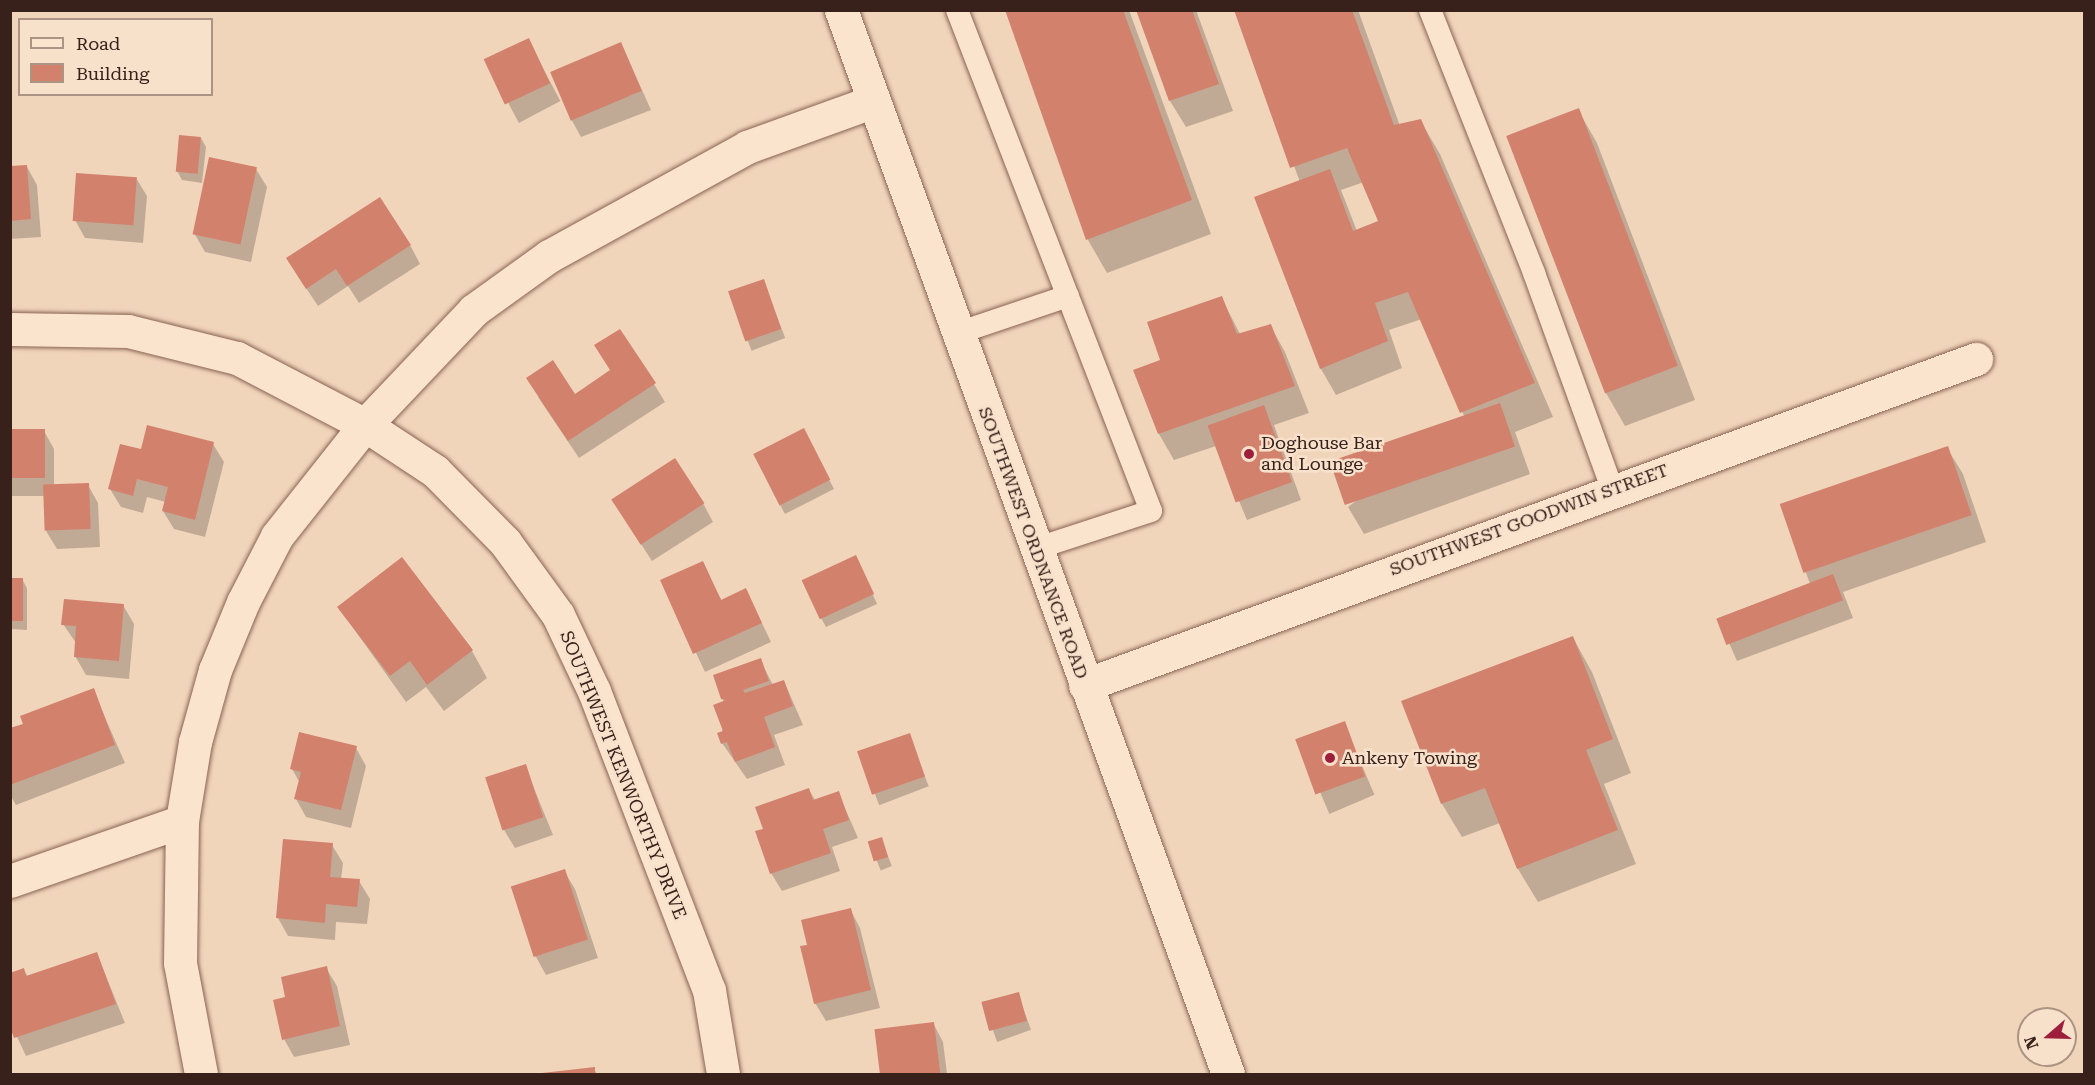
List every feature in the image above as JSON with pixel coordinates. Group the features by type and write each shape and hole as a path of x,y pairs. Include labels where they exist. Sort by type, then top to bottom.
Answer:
{"street":[{"name":"SOUTHWEST ORDNANCE ROAD","path":"841,10 1035,549 1228,1074"},
{"path":"201,1074 180,963 182,821 195,742 215,670 243,602 278,536 365,425 474,309 549,256 747,147 874,101"},
{"name":"SOUTHWEST KENWORTHY DRIVE","path":"10,328 128,331 237,358 365,425 435,471 505,542 558,615 594,691 709,990 723,1074"},
{"name":"SOUTHWEST GOODWIN STREET","path":"1085,685 1612,489 1976,358"},
{"path":"10,881 182,821"}],"lane":[{"path":"957,10 1151,511 1035,549"},
{"path":"1430,10 1534,273 1612,489"},
{"path":"958,333 1068,296"}],"building":[{"path":"1005,10 1123,10 1192,200 1086,240"},
{"path":"1136,10 1192,10 1219,84 1169,101"},
{"path":"1234,10 1352,10 1394,125 1421,119 1535,383 1460,413 1408,292 1375,303 1388,341 1320,369 1254,197 1330,169 1353,231 1378,221 1347,148 1290,168"},
{"path":"529,38 550,83 505,104 484,59"},
{"path":"621,42 642,91 571,121 550,72"},
{"path":"1579,108 1678,366 1605,394 1506,136"},
{"path":"179,135 201,137 198,174 176,172"},
{"path":"209,157 257,167 241,244 193,234"},
{"path":"27,165 31,219 10,221 10,166"},
{"path":"76,173 137,177 134,225 73,221"},
{"path":"380,197 411,245 347,286 336,269 306,289 286,258"},
{"path":"764,279 781,329 745,341 728,291"},
{"path":"1222,296 1237,334 1271,324 1295,386 1158,434 1133,370 1160,360 1147,322"},
{"path":"620,329 656,383 568,441 526,378 553,360 575,394 610,370 594,345"},
{"path":"1500,403 1515,446 1345,505 1330,462"},
{"name":"Doghouse Bar and Lounge","path":"1264,405 1292,482 1236,503 1208,426"},
{"path":"147,425 214,442 195,520 162,511 168,487 137,479 133,496 108,489 120,444 141,449"},
{"path":"804,428 830,480 780,506 753,454"},
{"path":"10,429 45,429 45,478 10,478"},
{"path":"1948,446 1972,515 1803,573 1780,504"},
{"path":"675,458 704,503 641,545 611,499"},
{"path":"89,483 91,529 45,531 43,485"},
{"path":"856,555 874,594 820,619 802,580"},
{"path":"402,557 473,650 427,685 410,661 390,676 337,607"},
{"path":"703,561 721,600 746,588 762,623 693,654 660,580"},
{"path":"1833,574 1843,600 1726,645 1716,619"},
{"path":"10,578 23,578 23,621 10,621"},
{"path":"64,599 124,604 119,661 74,657 76,626 61,625"},
{"path":"1573,636 1613,739 1586,750 1618,830 1517,869 1485,788 1441,804 1401,701"},
{"path":"761,658 769,681 743,690 745,693 784,680 793,706 764,717 775,747 735,762 727,742 721,744 717,733 723,731 713,705 726,700 721,699 713,675"},
{"path":"94,688 115,745 10,785 10,728 23,724 20,716"},
{"name":"Ankeny Towing","path":"1345,721 1365,776 1315,795 1295,739"},
{"path":"299,732 357,746 341,810 294,799 301,772 290,769"},
{"path":"910,733 925,776 872,795 857,751"},
{"path":"526,764 543,817 502,831 485,777"},
{"path":"809,788 813,800 839,791 849,820 823,829 831,853 770,874 755,831 763,829 755,807"},
{"path":"882,837 888,857 874,861 868,841"},
{"path":"283,839 333,843 330,877 360,879 357,907 326,904 325,923 276,918"},
{"path":"565,869 588,939 534,957 511,887"},
{"path":"851,908 871,990 814,1004 800,946 807,945 801,920"},
{"path":"97,952 116,1004 14,1038 10,1027 10,973 24,968 26,976"},
{"path":"327,966 340,1026 282,1040 273,1000 285,997 281,977"},
{"path":"1019,992 1027,1021 989,1031 981,1002"},
{"path":"934,1022 940,1074 880,1074 874,1029"},
{"path":"595,1067 595,1074 542,1074 542,1073"}],"place":[{"name":"Doghouse Bar and Lounge","path":"1249,454"},
{"name":"Ankeny Towing","path":"1330,758"}]}
